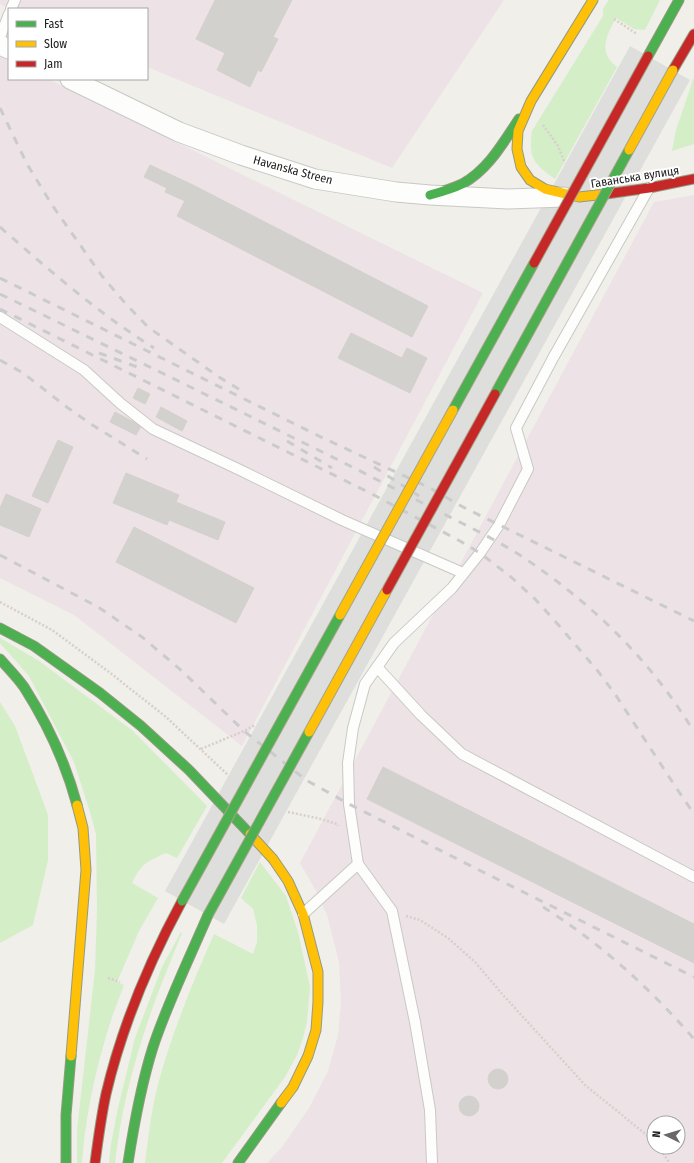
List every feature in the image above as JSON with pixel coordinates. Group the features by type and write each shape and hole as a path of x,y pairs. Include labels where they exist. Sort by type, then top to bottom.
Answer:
{"main road":[{"path":"430,195 462,184 477,173 493,157 531,101 593,0"},
{"path":"94,1163 103,1110 111,1075 126,1024 165,930 679,0"},
{"path":"128,1163 138,1102 158,1030 208,915 694,34"},
{"path":"531,101 518,131 517,149 521,167 530,180 545,189 579,197"},
{"name":"Гаванська вулиця","path":"579,197 649,188 694,179"},
{"path":"0,628 34,646 100,693 141,726 189,770 273,860 288,881 303,914 318,972 316,1030 308,1056 293,1087 238,1163"},
{"path":"0,659 24,686 43,720 62,762 74,794 83,828 86,870 66,1114 66,1163"}],"street":[{"name":"Havanska Streen","path":"72,80 179,132 248,158 315,179 396,192 430,195 508,199 579,197"}],"lane":[{"path":"0,37 8,17"},
{"path":"432,1163 430,1110 415,1022 392,911 358,864 349,804 348,763 353,728 365,684 394,643 452,588 491,538 528,469 516,428 556,352 649,188"},
{"path":"0,317 84,370 120,403 153,428 342,520 463,573"},
{"path":"377,667 421,715 462,754 694,877"},
{"path":"303,914 358,864"}],"path":[{"path":"614,19 637,34"},
{"path":"540,121 558,146 566,164"},
{"path":"0,602 52,630 109,672 166,717 233,779"},
{"path":"284,811 337,824 355,841"},
{"path":"392,911 420,920 448,938 475,962 585,1085 646,1135"},
{"path":"108,978 120,982"}],"shaded area":[{"path":"0,0 504,0 392,168 148,67 148,8 8,8 0,4"},
{"path":"0,56 8,60 8,80 50,80 483,293 242,746 74,615 0,578"},
{"path":"694,195 694,1163 267,1163 282,1147 309,1108 328,1071 338,1035 341,1002 339,962 327,915 316,891 300,863 654,202"}],"green space":[{"path":"609,0 660,0 645,30 634,29 616,18 609,31 606,50 607,56 617,67 555,179 542,169 534,160 531,148 532,131 603,16 603,9"},
{"path":"694,77 694,144 672,151 676,130"},
{"path":"0,638 39,661 133,731 207,806 177,858 166,853 145,864 138,872 132,883 158,898 139,931 117,982 124,985 109,1026 97,1070 87,1117 82,1163 77,1163 77,1130 95,970 97,911 96,834 74,762 29,676 0,643"},
{"path":"0,702 15,726 48,815 48,860 33,925 0,943"},
{"path":"260,862 286,896 298,932 310,987 307,1022 297,1055 285,1077 222,1163 145,1163 153,1107 163,1068 182,1010 214,934 253,954 257,942 257,925 253,909 241,898"},
{"path":"181,932 182,933 151,1012 136,1058 123,1110 115,1163 109,1163 118,1108 135,1038 162,967"}],"pier":[{"path":"630,46 690,80 224,924 165,891"}],"building":[{"path":"215,0 292,0 273,37 278,39 261,72 258,70 250,87 217,70 225,53 196,39"},
{"path":"150,165 193,185 185,201 165,192 167,188 144,177"},
{"path":"193,185 428,306 412,337 177,216"},
{"path":"351,333 402,358 407,348 427,358 410,393 338,358"},
{"path":"138,388 150,394 145,404 133,398"},
{"path":"161,407 187,421 182,431 156,417"},
{"path":"115,412 141,426 136,435 110,422"},
{"path":"58,440 73,447 48,503 32,496"},
{"path":"126,473 179,495 176,502 225,522 218,540 169,520 167,525 113,503"},
{"path":"6,494 41,509 29,537 0,525 0,508"},
{"path":"134,527 254,588 236,623 116,562"},
{"path":"383,767 694,924 694,963 367,799"},
{"path":"498,1069 505,1072 508,1079 505,1086 498,1089 491,1086 488,1079 491,1072"},
{"path":"469,1096 476,1099 479,1106 476,1113 469,1116 462,1113 459,1106 462,1099"}],"railway":[{"path":"0,108 27,164 52,205 102,276 125,303 148,327 219,377 242,391"},
{"path":"0,227 55,275 94,306 133,335 154,348"},
{"path":"0,278 323,438 430,488 463,507 694,621"},
{"path":"0,294 342,462 500,543 557,581 602,619 661,683 694,732"},
{"path":"0,309 372,494 480,553 511,577 535,599 597,670 615,694 694,814"},
{"path":"99,353 140,368"},
{"path":"0,360 23,373 94,426 147,459"},
{"path":"287,441 332,468"},
{"path":"374,467 419,496"},
{"path":"0,555 98,607 142,637 182,671 244,731 306,780 349,804 694,977"},
{"path":"543,907 564,921 623,967 660,1002 694,1039"}],"traffic: fast":[{"path":"648,56 679,0"},
{"path":"430,195 462,184 480,171 501,146 519,119"},
{"path":"495,394 629,150"},
{"path":"453,410 534,263"},
{"path":"182,901 340,615"},
{"path":"0,628 34,646 100,693 141,726 189,770 250,834"},
{"path":"0,659 24,687 40,715 55,744 73,790 77,805"},
{"path":"208,915 309,732"},
{"path":"128,1163 138,1105 153,1047 172,997 208,915"},
{"path":"66,1163 66,1115 71,1056"},
{"path":"238,1163 281,1103"}],"traffic: slow":[{"path":"593,0 531,101 518,131 517,149 521,167 530,180 545,189 579,197 606,194"},
{"path":"629,150 673,70"},
{"path":"340,615 453,410"},
{"path":"309,732 387,590"},
{"path":"71,1056 86,870 83,828 77,805"},
{"path":"250,834 273,859 288,881 303,914 318,972 316,1030 308,1056 293,1087 281,1103"}],"traffic: jam":[{"path":"673,70 694,34"},
{"path":"534,263 648,56"},
{"path":"606,194 649,188 694,179"},
{"path":"387,590 495,394"},
{"path":"95,1163 106,1094 128,1019 158,947 182,901"}]}
